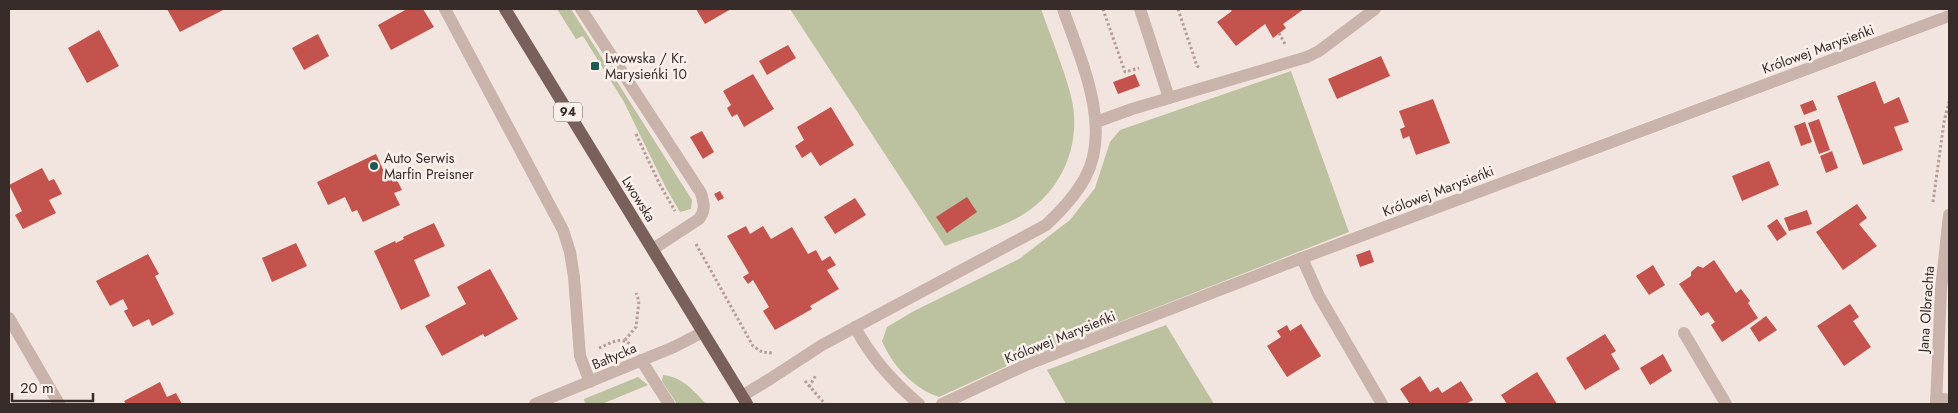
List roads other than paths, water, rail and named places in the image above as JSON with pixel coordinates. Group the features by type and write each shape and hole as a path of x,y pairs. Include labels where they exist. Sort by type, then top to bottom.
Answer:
{"main road":[{"name":"Lwowska","path":"505,9 744,400"}],"street":[{"path":"445,9 563,230 570,252 574,277 580,356 590,382"},
{"path":"581,9 701,193 704,204 703,214 686,228 653,249"},
{"path":"744,400 778,374 822,345 1046,225 1067,204 1086,177 1094,149 1096,122 1093,96 1063,9"},
{"path":"1140,9 1169,98"},
{"path":"1096,122 1307,57 1319,51 1375,9"},
{"name":"Królowej Marysieńki","path":"942,404 1026,365 1302,258 1949,16"},
{"name":"Jana Olbrachta","path":"1936,401 1941,289 1949,216"},
{"path":"1302,258 1319,296 1382,404"},
{"path":"9,318 58,404"},
{"path":"855,327 875,360 897,386 918,404"},
{"name":"Bałtycka","path":"535,404 703,332"},
{"path":"1684,333 1726,404"},
{"path":"641,360 669,404"},
{"path":"1936,401 1949,400"}],"place":[{"name":"Lwowska / Kr. Marysieńki 10","path":"595,66"},
{"name":"Auto Serwis Marfin Preisner","path":"374,166"}]}
